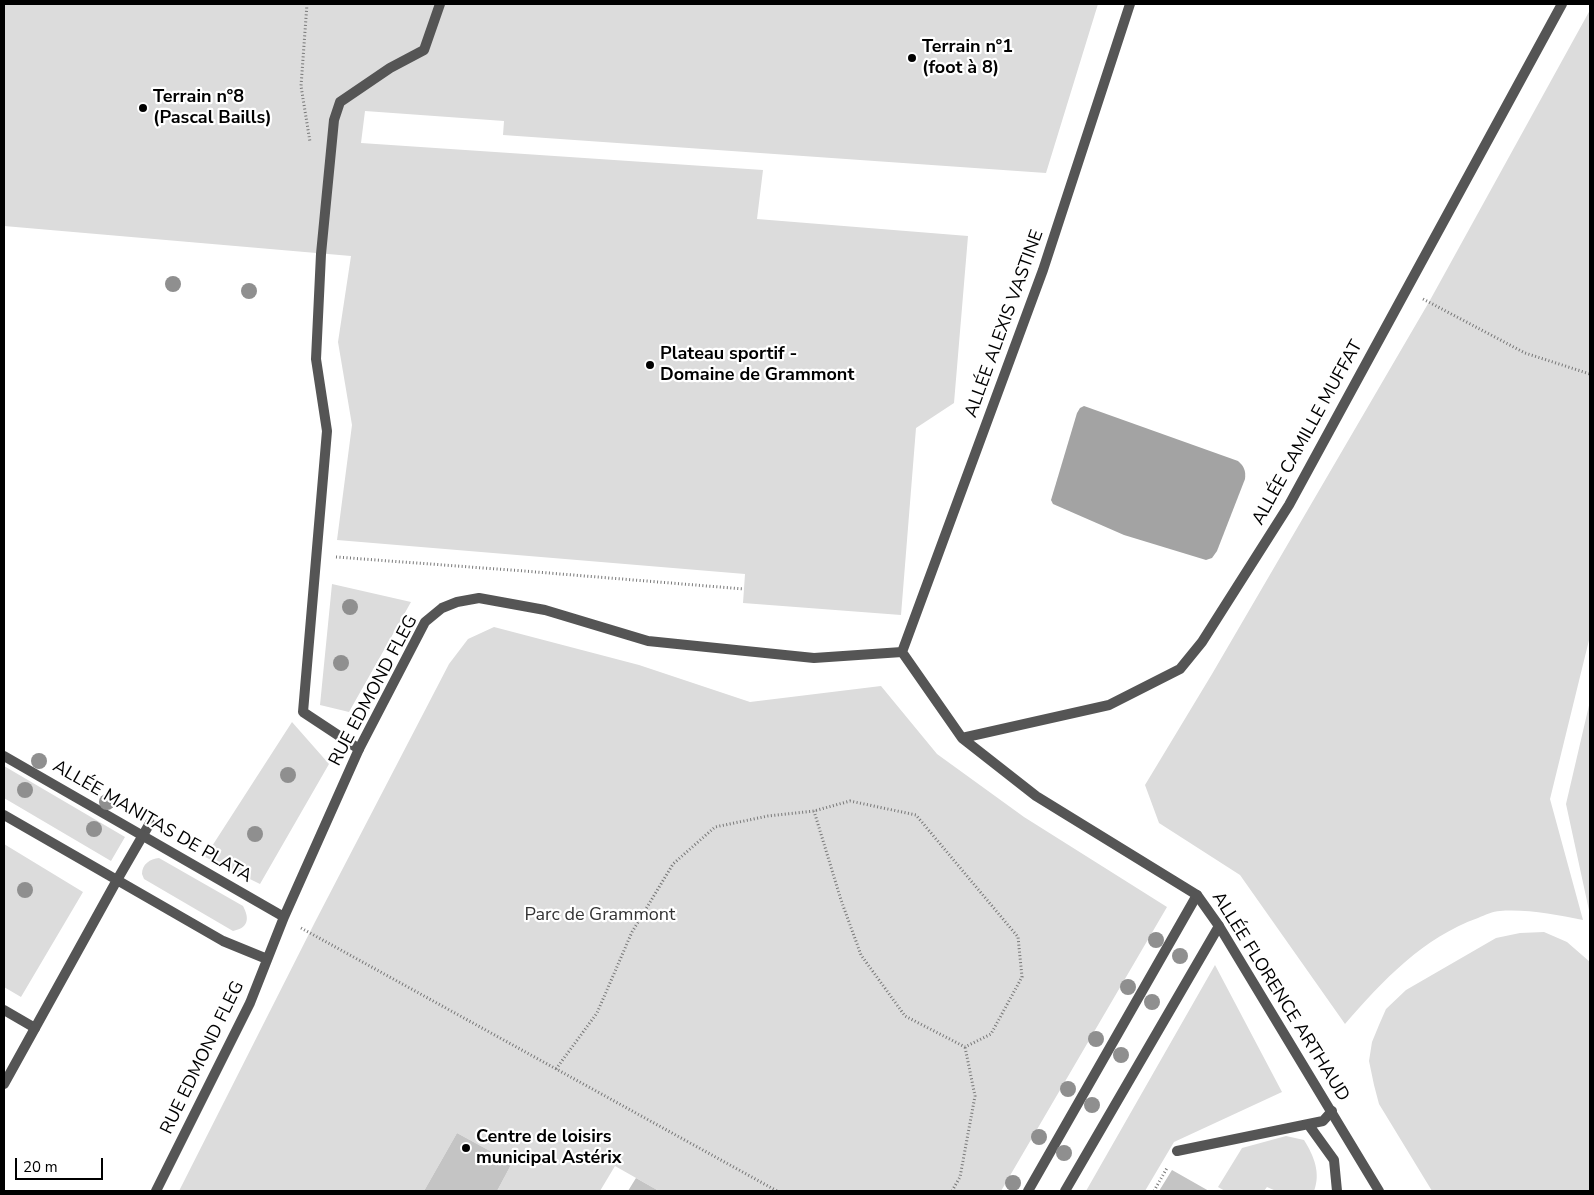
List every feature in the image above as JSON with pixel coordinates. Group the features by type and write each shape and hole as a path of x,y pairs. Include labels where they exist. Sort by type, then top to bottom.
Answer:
{"street":[{"path":"359,749 303,712 326,430 316,359 320,272 334,120 340,102 390,68 424,50 440,4"},
{"name":"ALLÉE ALEXIS VASTINE","path":"902,652 1043,270 1130,4"},
{"name":"ALLÉE CAMILLE MUFFAT","path":"962,738 1109,705 1180,669 1202,642 1289,505 1562,4"},
{"name":"RUE EDMOND FLEG","path":"156,1191 250,1003 284,916 359,749 425,622 442,608 457,602 480,598 545,610 648,641 814,658 902,652"},
{"name":"ALLÉE FLORENCE ARTHAUD","path":"902,652 962,738 1036,796 1197,895 1219,926 1379,1191"},
{"name":"ALLÉE MANITAS DE PLATA","path":"4,756 284,916"},
{"path":"4,815 224,941 267,959"},
{"path":"4,1084 150,823"},
{"path":"1028,1191 1197,895"},
{"path":"1065,1191 1219,926"},
{"path":"4,1010 35,1028"},
{"path":"1178,1151 1323,1121 1332,1112"},
{"path":"1308,1124 1334,1160 1337,1191"}],"path":[{"path":"307,4 301,86 311,147"},
{"path":"1405,290 1525,353 1590,374"},
{"path":"316,556 524,570 744,589"},
{"path":"556,1070 597,1013 632,932 673,864 715,826 768,816 814,811 850,801 916,815 1018,936 1022,977 991,1034 965,1046"},
{"path":"814,811 841,900 861,955 905,1016 965,1046"},
{"path":"284,916 309,933 776,1191"},
{"path":"952,1191 960,1177 975,1096 965,1046"},
{"path":"1154,1191 1178,1151"}],"green space":[{"path":"4,4 1098,4 1046,173 503,135 504,121 365,111 361,143 763,170 757,219 968,236 954,403 916,428 901,615 743,603 745,574 337,540 352,425 338,342 351,256 4,226"},
{"path":"1590,10 1590,636 1550,799 1583,920 1552,914 1500,911 1489,913 1458,926 1405,962 1345,1024 1240,875 1159,823 1145,785 1429,302"},
{"path":"332,584 411,602 349,712 320,705"},
{"name":"Parc de Grammont","path":"494,627 639,665 750,702 881,686 937,754 1024,817 1167,907 1001,1191 659,1191 615,1166 600,1191 497,1191 512,1163 457,1133 424,1191 179,1191 315,922 449,664 468,639"},
{"path":"1590,701 1590,915 1566,804"},
{"path":"292,722 329,764 260,884 205,857"},
{"path":"4,766 125,837 111,861 4,798"},
{"path":"4,844 83,892 21,997 4,987"},
{"path":"159,858 243,906 247,919 245,925 233,931 144,879 142,870 145,865"},
{"path":"1544,932 1567,942 1590,962 1590,1191 1432,1191 1379,1104 1369,1061 1372,1042 1379,1025 1386,1009 1406,990 1496,938 1520,933"},
{"path":"1215,965 1282,1092 1174,1142 1145,1191 1086,1191"},
{"path":"1286,1136 1304,1140 1311,1152 1317,1171 1314,1191 1276,1191 1267,1187 1264,1191 1225,1191 1218,1187 1242,1148"}],"shaded area":[{"path":"1084,406 1238,461 1242,465 1245,471 1245,479 1217,551 1212,558 1206,560 1124,535 1053,504 1051,500 1077,413"}],"building":[{"name":"Centre de loisirs municipal Astérix","path":"457,1133 512,1163 497,1191 424,1191"},
{"path":"1172,1170 1209,1191 1159,1191"},
{"path":"636,1178 659,1191 628,1191"}],"place":[{"name":"Terrain n°1 (foot à 8)","path":"912,58"},
{"name":"Terrain n°8 (Pascal Baills)","path":"143,108"},
{"name":"Plateau sportif - Domaine de Grammont","path":"650,365"},
{"name":"Centre de loisirs municipal Astérix","path":"466,1148"}]}
